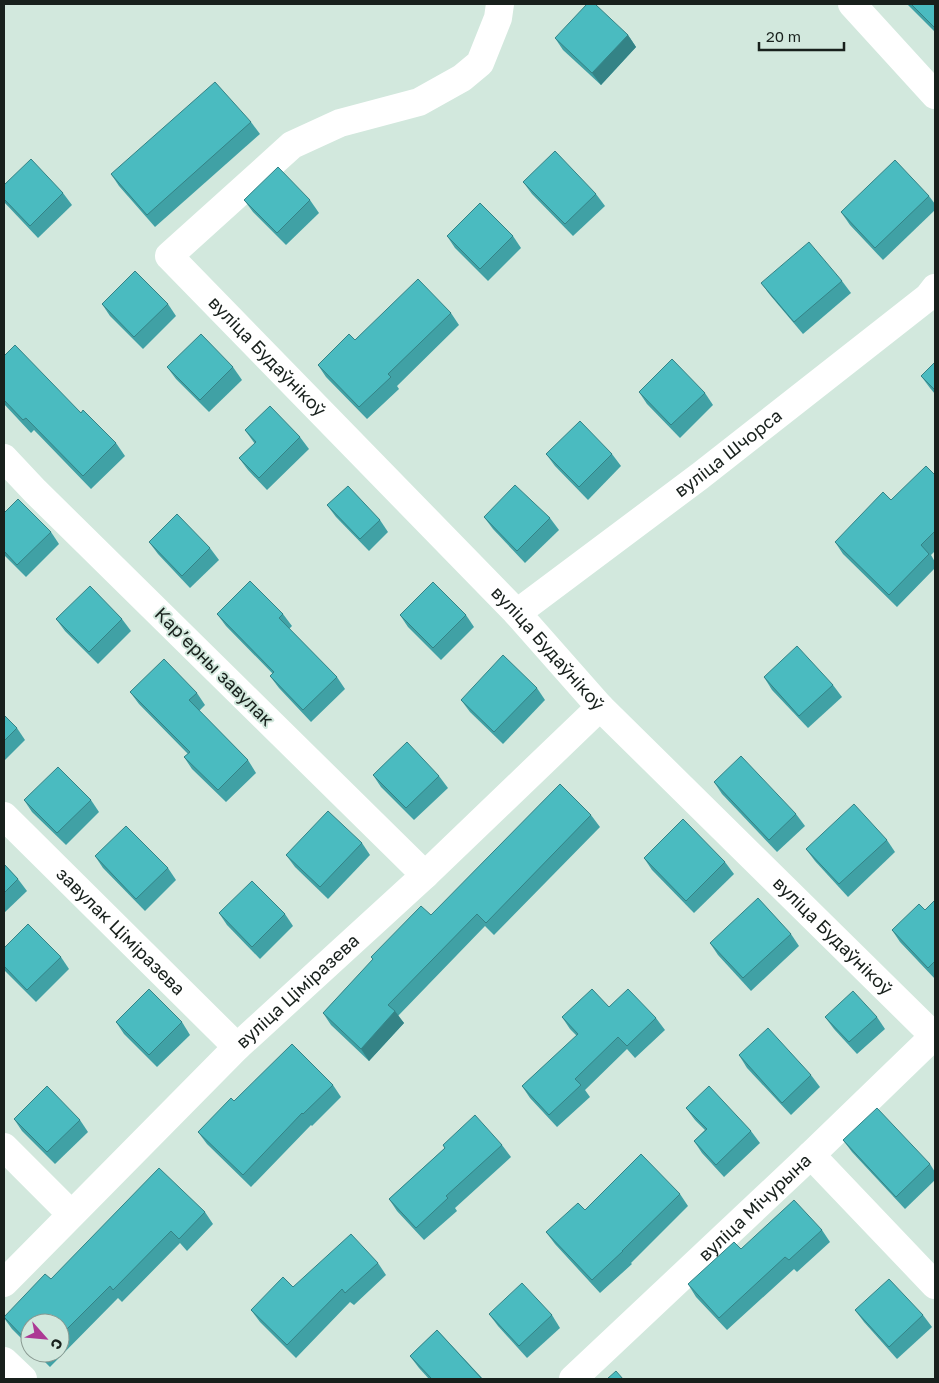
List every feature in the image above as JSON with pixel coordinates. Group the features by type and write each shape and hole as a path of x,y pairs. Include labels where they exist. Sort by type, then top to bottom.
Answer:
{"street":[{"name":"вуліца Будаўнікоў","path":"500,4 498,18 480,63 462,78 419,102 340,123 292,145 169,256 517,613 600,707 935,1035"},
{"path":"852,4 935,95"},
{"name":"вуліца Шчорса","path":"517,613 700,476 928,296 935,288"},
{"name":"Карʼерны завулак","path":"4,458 35,491 425,875"},
{"name":"вуліца Ціміразева","path":"4,1283 237,1047 425,875 600,707"},
{"name":"завулак Ціміразева","path":"4,816 237,1047"},
{"name":"вуліца Мічурына","path":"573,1379 811,1155 935,1035"},
{"path":"4,1147 71,1214"},
{"path":"811,1155 935,1285"},
{"path":"4,1361 22,1379"}],"building":[{"path":"587,4 595,4 628,35 592,73 555,38"},
{"path":"911,4 935,4 935,28"},
{"path":"215,82 251,122 147,215 111,174"},
{"path":"555,151 596,194 565,224 523,182"},
{"path":"31,159 63,193 30,226 4,199 4,185"},
{"path":"895,160 929,196 875,248 841,212"},
{"path":"278,167 310,200 277,233 244,200"},
{"path":"480,203 513,236 480,269 447,236"},
{"path":"809,242 842,281 794,322 761,283"},
{"path":"135,271 168,304 134,337 102,304"},
{"path":"418,279 451,313 388,374 391,377 359,407 318,365 349,334 355,340"},
{"path":"201,334 233,367 200,400 167,367"},
{"path":"15,345 81,413 83,410 116,443 83,476 26,418 23,420 4,400 4,356"},
{"path":"672,359 705,393 671,425 639,392"},
{"path":"935,362 935,390 921,376"},
{"path":"270,406 300,437 259,478 239,458 256,442 245,430"},
{"path":"580,421 612,454 579,487 546,454"},
{"path":"926,466 935,475 935,531 921,545 929,554 889,595 835,542 883,492 891,500"},
{"path":"515,485 550,518 517,551 484,517"},
{"path":"348,486 380,520 360,539 327,505"},
{"path":"18,499 51,532 17,565 4,551 4,513"},
{"path":"177,514 210,548 182,576 149,542"},
{"path":"250,581 283,614 279,618 337,677 303,710 270,676 274,672 217,614"},
{"path":"433,582 466,615 433,648 400,615"},
{"path":"90,586 122,619 89,652 56,619"},
{"path":"797,646 833,685 799,716 764,677"},
{"path":"503,655 537,688 494,732 461,700"},
{"path":"164,659 197,693 189,700 248,760 218,790 184,757 190,752 130,692"},
{"path":"4,715 17,728 4,741"},
{"path":"407,742 439,776 406,808 373,775"},
{"path":"741,756 796,814 769,840 714,782"},
{"path":"58,767 91,800 57,833 24,800"},
{"path":"560,784 591,815 486,923 477,914 388,1005 395,1011 361,1049 323,1013 373,959 371,957 421,906 431,915"},
{"path":"854,804 887,840 839,884 806,849"},
{"path":"328,811 362,843 320,887 286,855"},
{"path":"683,819 725,862 686,901 644,858"},
{"path":"126,826 168,868 136,899 95,856"},
{"path":"4,864 18,879 4,893"},
{"path":"252,881 285,914 252,947 219,913"},
{"path":"758,898 791,934 743,978 710,943"},
{"path":"935,900 935,961 928,968 892,930 919,904 925,910"},
{"path":"28,924 61,957 27,990 4,966 4,948"},
{"path":"149,989 182,1022 149,1055 116,1022"},
{"path":"592,989 609,1007 628,989 656,1018 627,1046 618,1037 575,1079 581,1085 549,1115 522,1086 578,1034 562,1017"},
{"path":"853,991 877,1017 849,1042 825,1017"},
{"path":"768,1028 811,1075 782,1103 739,1055"},
{"path":"292,1044 333,1085 302,1113 243,1175 198,1132 231,1098 234,1101"},
{"path":"47,1086 80,1120 47,1152 14,1119"},
{"path":"709,1086 751,1131 716,1165 694,1141 707,1129 686,1108"},
{"path":"877,1108 930,1164 896,1197 843,1140"},
{"path":"475,1115 502,1145 446,1196 448,1198 416,1228 389,1199 445,1148 443,1145"},
{"path":"641,1154 680,1194 592,1280 546,1232 578,1203 585,1210"},
{"path":"159,1168 205,1212 179,1239 171,1231 113,1290 110,1286 70,1326 70,1313 20,1313 20,1334 4,1317 45,1274 51,1279"},
{"path":"794,1200 822,1230 789,1260 785,1257 719,1318 688,1284 734,1242 741,1249"},
{"path":"351,1234 378,1263 345,1293 342,1289 287,1345 251,1310 283,1277 293,1287"},
{"path":"889,1279 923,1315 889,1347 855,1310"},
{"path":"522,1283 552,1315 519,1346 489,1314"},
{"path":"437,1330 482,1379 429,1379 431,1378 410,1356"},
{"path":"616,1371 623,1379 607,1379"}]}
